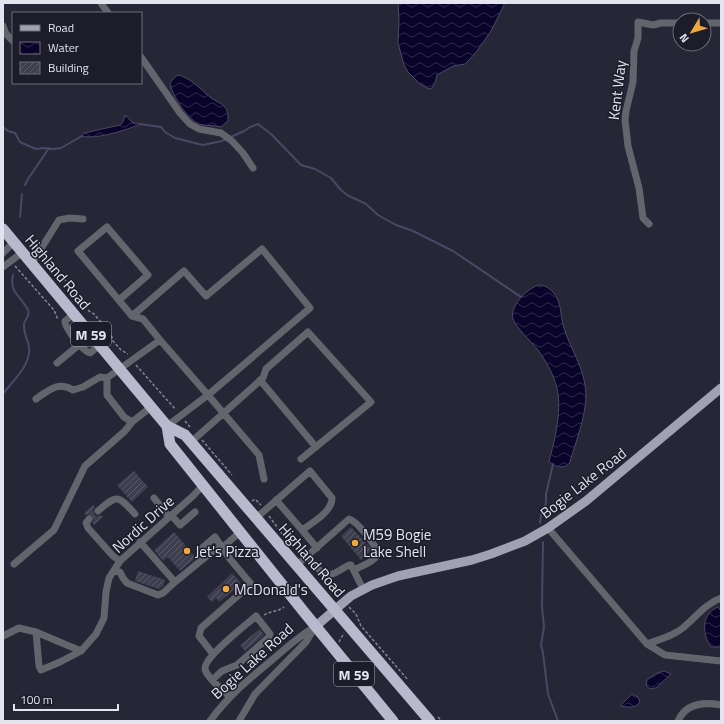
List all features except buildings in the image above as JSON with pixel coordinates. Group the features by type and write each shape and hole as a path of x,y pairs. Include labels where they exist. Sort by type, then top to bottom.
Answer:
{"highway":[{"name":"Highland Road","path":"3,229 167,426 194,439 220,476 430,721"},
{"name":"Highland Road","path":"167,426 170,444 393,721"},
{"path":"203,485 208,478 220,476"}],"main road":[{"name":"Bogie Lake Road","path":"316,626 351,596 363,589 398,576 472,560 491,554 525,541 548,528 591,497 721,388"}],"street":[{"path":"101,3 107,12"},
{"name":"Kent Way","path":"649,224 643,218 639,188 628,146 625,126 626,111 633,82 634,51 638,38 638,22 653,25 672,23"},
{"path":"3,26 6,34 12,40"},
{"path":"142,58 180,113 190,124 199,128 221,133 232,141 243,153 253,168"},
{"path":"32,263 59,220 70,218 83,219"},
{"path":"119,300 148,275 107,227 78,251 132,316 142,319 260,455 264,479"},
{"path":"3,253 14,242"},
{"path":"132,316 184,271 206,296 262,249 310,308 208,395 167,426"},
{"path":"3,267 22,252"},
{"path":"74,314 65,321 65,326 80,344 87,352 90,353 100,345"},
{"path":"194,439 260,380 266,370 308,332 372,402 301,459"},
{"path":"36,399 53,387 65,386 73,390 82,387 100,377 108,378 160,340"},
{"path":"57,363 80,344"},
{"path":"108,378 107,395 124,417 132,422"},
{"path":"260,380 316,447"},
{"path":"14,564 54,530 85,466 125,431 132,422 151,407"},
{"path":"256,518 310,471 332,498 332,503 328,510 302,530"},
{"name":"Nordic Drive","path":"81,651 96,634 104,618 106,592 109,578 120,561 194,495 203,485"},
{"path":"154,498 180,525 195,512"},
{"path":"98,511 110,500 117,499 123,501 135,514"},
{"path":"276,500 317,548"},
{"path":"89,519 86,523 88,528 113,556 120,561"},
{"path":"297,565 349,519 352,520 379,552 376,558 354,570"},
{"path":"548,528 647,644 665,655 721,661"},
{"path":"114,570 120,572 127,583 158,595 163,593 214,550 223,547 240,532"},
{"path":"200,550 215,537 230,559 251,584 205,623 199,630 199,636 213,654"},
{"path":"140,542 175,582"},
{"path":"307,556 326,576 351,565 363,589"},
{"path":"647,644 676,633 706,605 721,598"},
{"path":"212,680 222,671 237,665 268,638 270,634 257,618 213,654 207,662 205,668 207,673 212,680 230,696"},
{"name":"Bogie Lake Road","path":"210,721 230,696 300,635 316,626"},
{"name":"Bogie Lake Road","path":"239,721 255,694 306,642 316,626"},
{"path":"3,636 19,628 36,632 81,651"},
{"path":"36,632 39,666 41,670 81,651"},
{"path":"678,721 680,717 692,706 706,702 721,704"}],"path":[{"path":"38,253 56,269 78,295 89,311 94,314 111,334 113,341 132,359 180,415 194,439 206,443 232,475"},
{"path":"11,262 20,270 54,310 58,321 65,323"},
{"path":"247,498 251,502 255,499 265,510 285,538"},
{"path":"322,580 326,585 332,585 337,592"},
{"path":"257,618 267,613 280,610 284,607"},
{"path":"336,645 342,639 346,630"}],"water":[{"path":"398,3 505,3 491,31 477,51 465,64 453,66 437,75 435,83 431,89 420,84 408,72 404,65 398,43"},
{"path":"178,75 191,81 210,97 224,106 226,108 228,121 221,127 199,124 194,121 185,112 171,88 170,83"},
{"path":"125,115 132,122 140,124 102,136 82,136 84,133 120,125 123,122"},
{"path":"539,285 550,289 557,298 563,325 581,368 585,387 586,397 580,430 570,462 562,467 549,461 556,433 559,403 555,380 541,354 518,327 512,314 516,304 524,294"},
{"path":"718,607 721,611 721,647 711,647 706,636 706,619 712,610"},
{"path":"664,671 671,674 656,688 650,689 646,685 647,680 657,673"},
{"path":"632,694 638,697 640,702 636,706 631,707 620,706"}],"waterway":[{"path":"140,124 161,127 165,132 175,138 203,145 222,141 258,124 271,134 301,165 315,169 331,178 347,195 366,204 378,215 396,225 413,231 453,251 521,297"},
{"path":"3,127 8,131 15,133 20,142 36,149 61,148 82,136"},
{"path":"25,185 49,148"},
{"path":"20,217 22,194"},
{"path":"3,394 24,367 29,354 29,347 24,326 29,312 14,290 12,281 13,275"},
{"path":"540,523 542,509 546,502 546,494 553,464"},
{"path":"543,542 542,607 544,627 541,645 548,694 558,721"}],"tunnel":[{"path":"89,519 98,511"}],"place":[{"name":"M59 Bogie Lake Shell","path":"355,543"},
{"name":"Jet's Pizza","path":"187,551"},
{"name":"McDonald's","path":"226,589"}]}
